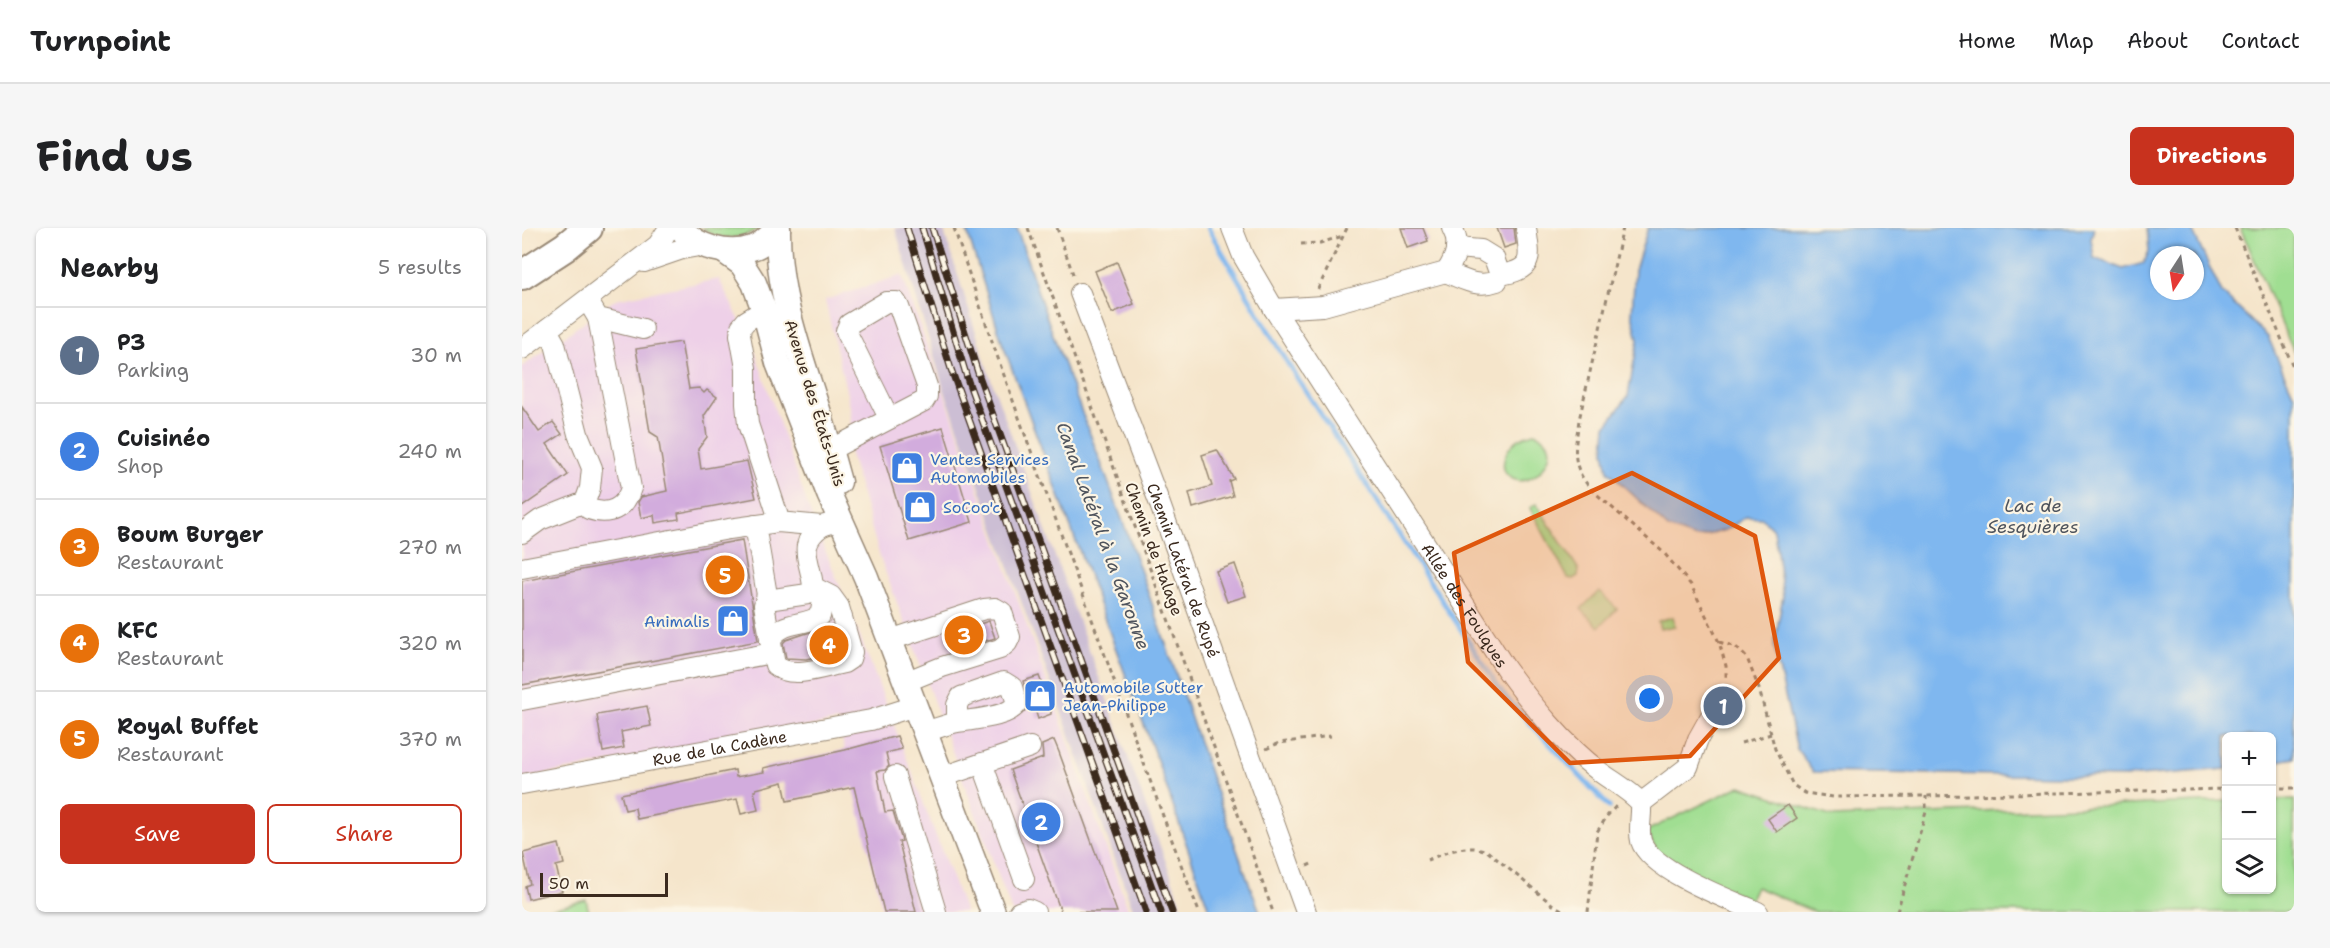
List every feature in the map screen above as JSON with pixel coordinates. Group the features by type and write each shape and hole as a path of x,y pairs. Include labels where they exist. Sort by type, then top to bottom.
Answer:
{"highway":[{"path":"522,256 567,228"},
{"path":"522,275 565,247 588,228"}],"main road":[{"name":"Avenue des États-Unis","path":"681,228 694,240 742,264 750,276 764,310 778,363 831,523 866,576"},
{"name":"Avenue des États-Unis","path":"778,228 780,271 793,334 830,450 866,576 993,912"},
{"path":"714,248 753,248 766,241 778,228"}],"street":[{"path":"522,349 658,245 669,228"},
{"name":"Allée des Foulques","path":"1232,228 1243,256 1274,309 1499,659 1531,704 1600,772 1635,797"},
{"path":"1446,272 1455,259 1457,236 1452,228"},
{"path":"1274,309 1323,306 1446,272 1469,282 1486,285 1497,280 1500,275 1518,272 1526,265 1529,255 1526,228"},
{"path":"630,266 682,249 714,248"},
{"path":"1456,248 1481,250 1494,258 1500,275"},
{"name":"Chemin Latéral de Rupé","path":"1080,292 1158,499 1306,912"},
{"path":"585,501 589,509 601,513 617,509 628,499 631,488 598,318 586,298"},
{"path":"830,450 924,401 928,392 899,307 896,302 892,301 886,302 849,324 846,331 889,418"},
{"path":"764,310 746,321 741,327 740,335 746,368 748,424 778,522"},
{"path":"598,318 643,329"},
{"path":"522,532 540,520 585,501 590,488 592,468 578,434 555,344 547,330"},
{"path":"522,568 755,525 778,522 831,523"},
{"path":"771,647 774,633 781,627 813,621 820,616 823,601 813,587 805,547 811,534 831,523"},
{"path":"755,525 767,595 764,605 775,665 790,673 844,663 850,659 852,652 839,607 831,596 813,587"},
{"path":"767,595 774,599 808,594 813,587"},
{"path":"890,640 987,608 995,608 1002,612 1010,637 1000,649 942,667 905,682"},
{"path":"522,700 771,647"},
{"path":"1727,697 1712,714 1698,739 1688,767 1635,797 1642,842 1651,856 1669,871 1758,912"},
{"name":"Rue de la Cadène","path":"522,784 871,720 915,706"},
{"path":"925,732 957,722"},
{"path":"942,777 1030,747"},
{"path":"982,763 1024,879"},
{"path":"895,776 936,912"},
{"path":"1019,912 1028,909 1035,912"}],"path":[{"path":"954,228 1038,474 1199,912"},
{"name":"Chemin de Halage","path":"1028,228 1273,912"},
{"path":"1057,228 1080,292"},
{"path":"1308,306 1347,228"},
{"path":"1623,228 1579,420 1574,451 1577,468 1582,479 1592,490 1664,553 1691,585 1719,642 1726,666 1727,697"},
{"path":"2235,228 2294,369"},
{"path":"1301,244 1320,243 1343,236"},
{"path":"1719,642 1736,647 1747,658 1759,689 1778,757 1793,785 1805,793 1833,797 2222,789"},
{"path":"1741,743 1771,734"},
{"path":"1251,755 1279,743 1331,736"},
{"path":"2276,788 2294,788"},
{"path":"1897,912 1926,812 1926,796"},
{"path":"1588,912 1597,832 1607,816 1635,797"},
{"path":"1427,860 1459,848 1475,847 1487,851 1553,905 1566,912"}],"highlighted area":[{"path":"1632,473 1755,536 1779,658 1690,756 1570,763 1468,662 1454,553"}],"shaded area":[{"path":"895,228 943,228 988,371 1184,912 1134,912 943,386"},
{"path":"902,275 1129,912 1012,912 880,557 850,454 851,411 825,300"},
{"path":"719,279 754,349 810,512 965,912 883,912 838,721 522,778 522,367 616,299"}],"green space":[{"path":"702,228 760,228 731,238 716,236"},
{"path":"2240,228 2294,228 2294,353 2248,245"},
{"path":"1534,433 1544,439 1549,446 1546,464 1531,478 1522,481 1513,479 1505,472 1504,462 1507,451 1519,439"},
{"path":"1536,504 1579,570 1578,576 1573,579 1568,578 1530,508"},
{"path":"1599,591 1617,609 1599,627 1581,609"},
{"path":"1673,617 1675,626 1660,629 1658,621"},
{"path":"1740,786 1833,817 2222,801 2222,894 2276,894 2276,800 2294,799 2294,912 1815,912 1756,887 1750,900 1660,856 1646,831"},
{"path":"586,900 589,912 541,912"}],"water":[{"name":"Canal Latéral à la Garonne","path":"966,228 1017,228 1043,308 1131,544 1260,912 1210,912 1157,760 1002,342"},
{"name":"Lac de Sesquières","path":"1648,228 2094,228 2091,239 2094,258 2123,269 2144,263 2149,251 2147,228 2191,228 2200,246 2150,246 2150,300 2204,300 2204,255 2222,293 2268,337 2294,396 2294,758 2276,761 2276,732 2222,732 2222,769 2126,777 1813,772 1797,749 1774,646 1783,596 1774,530 1762,518 1746,517 1726,530 1695,538 1668,528 1608,471 1604,452 1606,426 1628,396 1638,340 1632,314 1635,270"}],"building":[{"path":"1401,228 1423,228 1428,241 1408,248"},
{"path":"1497,228 1514,228 1516,244 1504,248"},
{"path":"1117,262 1134,304 1112,313 1095,271"},
{"path":"681,342 689,389 699,388 704,393 707,390 717,397 704,416 707,437 698,449 701,469 747,461 756,498 678,513 679,519 655,523 654,515 641,518 638,502 641,497 667,491 658,437 650,432 636,349"},
{"path":"522,407 539,432 553,422 562,434 547,444 568,475 522,507"},
{"path":"943,427 972,522 909,541 880,446"},
{"path":"1217,450 1234,479 1229,481 1233,496 1193,508 1189,493 1212,486 1202,455"},
{"path":"742,540 758,641 522,685 522,581"},
{"path":"1235,564 1246,596 1227,602 1216,571"},
{"path":"989,621 995,638 951,652 945,635"},
{"path":"832,625 839,652 806,659 786,658 783,643 786,640"},
{"path":"1039,676 1051,708 1051,714 1038,719 1034,706 1031,707 1023,681"},
{"path":"647,706 651,726 621,732 624,748 603,752 597,715"},
{"path":"897,736 902,749 886,753 889,766 885,770 877,771 885,812 893,811 902,841 899,842 916,912 884,912 854,787 787,801 783,782 754,791 758,810 741,814 737,799 637,819 635,808 625,810 621,794 735,770 736,777 764,772 763,768"},
{"path":"1054,740 1117,912 1061,912 1010,770 1043,758 1042,745"},
{"path":"1788,805 1797,818 1777,832 1768,819"},
{"path":"559,844 564,864 556,866 562,891 528,899 525,886 530,884 523,853"}],"waterway":[{"path":"1208,228 1290,367 1503,694 1609,807"}],"railway":[{"path":"907,228 951,369 1146,912"},
{"path":"922,228 968,381 1161,912"},
{"path":"932,228 979,376 1172,912"}],"place":[{"name":"Ventes Services Automobiles","path":"907,468"},
{"name":"SoCoo'c","path":"920,507"},
{"name":"Royal Buffet","path":"725,575"},
{"name":"Animalis","path":"733,621"},
{"name":"Boum Burger","path":"964,635"},
{"name":"KFC","path":"829,645"},
{"name":"Automobile Sutter Jean-Philippe","path":"1040,696"},
{"name":"P3","path":"1723,706"},
{"name":"Cuisinéo","path":"1041,822"}]}
